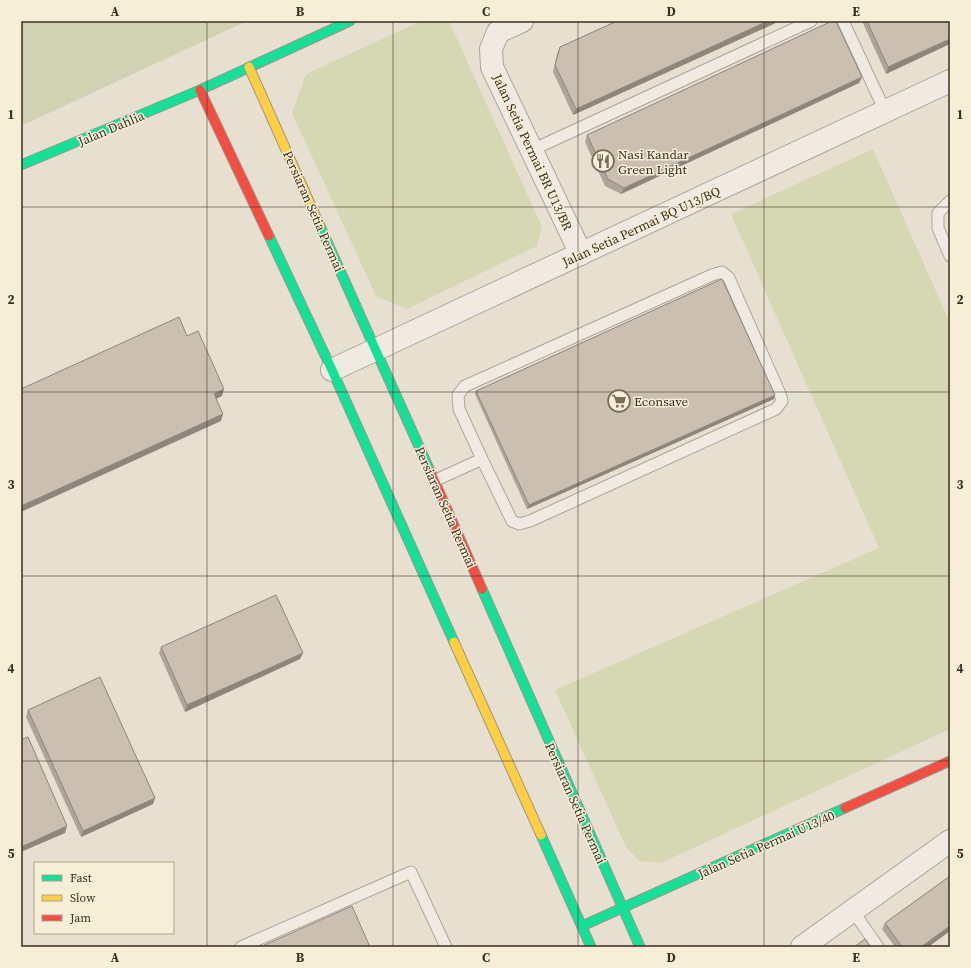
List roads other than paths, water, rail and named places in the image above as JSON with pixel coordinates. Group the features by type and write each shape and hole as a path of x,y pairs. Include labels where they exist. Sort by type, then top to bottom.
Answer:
{"street":[{"name":"Jalan Dahlia","path":"21,165 200,90 350,21"},
{"name":"Jalan Setia Permai BR U13/BR","path":"522,21 498,32 491,49 492,67 581,254"},
{"name":"Persiaran Setia Permai","path":"249,67 376,349 640,947"},
{"name":"Jalan Setia Permai BQ U13/BQ","path":"332,370 950,81"},
{"path":"200,90 332,370 591,947"},
{"name":"Jalan Setia Permai U13/40","path":"582,926 950,761"},
{"path":"802,947 950,841"}],"lane":[{"path":"532,150 811,21"},
{"path":"843,21 885,111"},
{"path":"950,201 938,213 938,228 950,256"},
{"path":"722,272 729,278 780,394 782,401 776,409 530,521 519,524 512,521 482,459 459,409 458,395 465,386 712,275 722,272"},
{"path":"434,481 482,459"},
{"path":"241,947 411,872 446,947"},
{"path":"853,911 878,947"}],"place":[{"name":"Nasi Kandar Green Light","path":"603,161"},
{"name":"Econsave","path":"619,401"}]}
